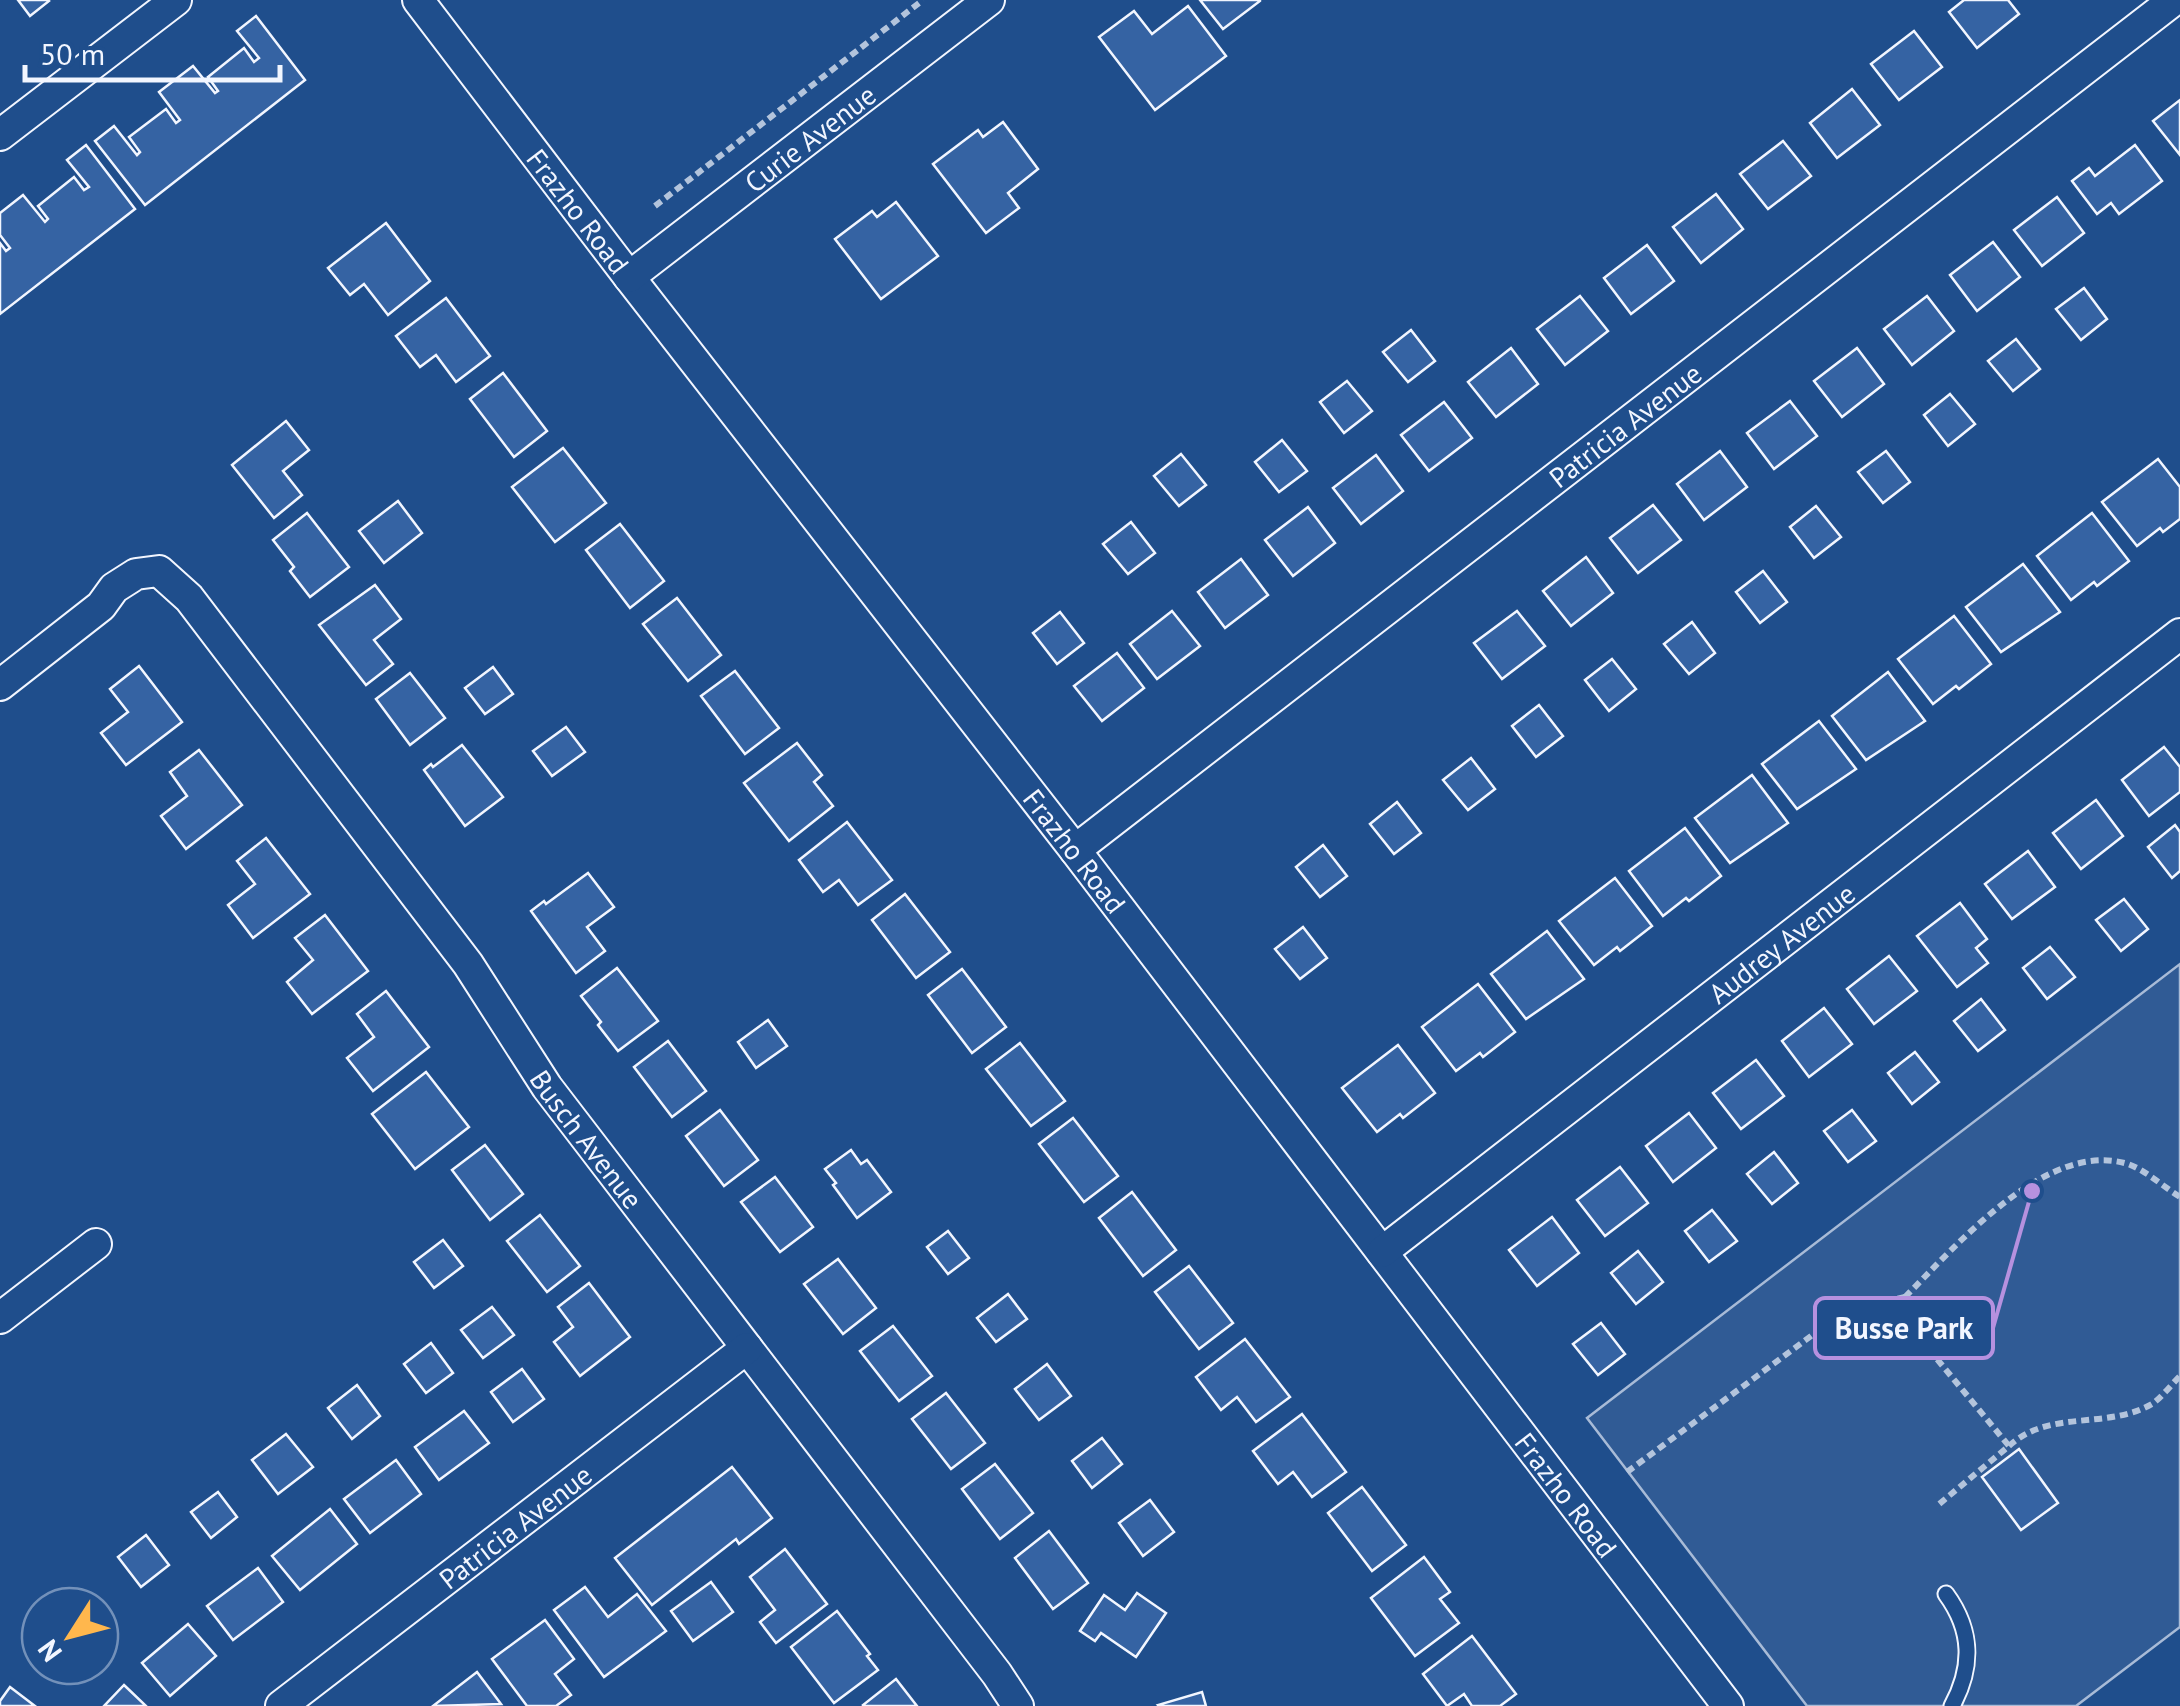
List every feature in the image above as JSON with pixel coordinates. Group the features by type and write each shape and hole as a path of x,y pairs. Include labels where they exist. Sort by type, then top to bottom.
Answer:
{"street":[{"path":"0,135 176,0"},
{"name":"Frazho Road","path":"418,0 1075,850 1728,1706"},
{"name":"Curie Avenue","path":"630,278 990,0"},
{"name":"Patricia Avenue","path":"1075,850 2174,0"},
{"name":"Busch Avenue","path":"0,684 136,574 159,570 190,598 468,964 547,1087 998,1674 1018,1706"},
{"name":"Audrey Avenue","path":"1382,1252 2180,634"},
{"path":"0,1318 96,1244"},
{"name":"Patricia Avenue","path":"281,1706 747,1348"}],"lane":[{"path":"1946,1594 1966,1639 1966,1676 1952,1706"}],"path":[{"path":"655,206 923,0"},
{"path":"1627,1472 1845,1310 1905,1297 1973,1230 2032,1182 2087,1160 2129,1164 2180,1198"},
{"path":"1905,1297 1932,1353 2008,1446"},
{"path":"1938,1505 2024,1432 2045,1424 2130,1414 2155,1402 2180,1376"}],"shaded area":[{"path":"2180,964 2180,1627 2076,1706 1807,1706 1587,1418"}],"building":[{"path":"18,0 48,0 49,1 30,16"},
{"path":"1200,0 1260,0 1260,1 1223,29"},
{"path":"1964,0 2008,0 2019,14 1977,48 1949,12"},
{"path":"1188,6 1226,56 1155,110 1099,37 1134,11 1152,34"},
{"path":"256,16 305,80 145,205 95,141 114,126 137,155 140,152 129,137 166,109 176,123 180,120 159,92 193,66 215,93 218,91 208,77 244,48 254,62 259,58 237,31"},
{"path":"1914,31 1942,67 1899,100 1871,64"},
{"path":"1852,89 1880,125 1837,158 1810,123"},
{"path":"2180,100 2180,155 2153,121"},
{"path":"1003,122 1038,169 1008,193 1019,208 986,233 933,164 978,130 983,137"},
{"path":"1783,141 1811,176 1768,209 1740,174"},
{"path":"86,145 135,209 0,314 0,243 6,251 10,248 0,235 0,213 23,195 45,222 48,219 38,206 74,177 84,190 89,187 67,160"},
{"path":"2135,145 2162,181 2119,214 2111,203 2097,214 2072,181 2089,168 2095,176"},
{"path":"1716,194 1743,229 1701,263 1673,227"},
{"path":"2057,197 2084,233 2042,266 2014,230"},
{"path":"896,202 938,256 881,299 835,239 872,211 877,217"},
{"path":"386,223 430,281 388,315 364,284 350,295 328,268"},
{"path":"1993,242 2020,277 1977,311 1950,275"},
{"path":"1647,245 1674,281 1631,314 1604,278"},
{"path":"2084,288 2107,319 2081,340 2056,309"},
{"path":"1580,296 1608,331 1565,365 1537,329"},
{"path":"1927,296 1954,331 1912,365 1884,329"},
{"path":"446,298 490,356 456,382 436,355 420,367 396,336"},
{"path":"1411,330 1435,361 1408,382 1383,352"},
{"path":"2016,339 2040,369 2013,391 1988,361"},
{"path":"1511,348 1538,384 1496,417 1468,382"},
{"path":"1857,348 1884,384 1842,417 1814,381"},
{"path":"503,373 547,431 514,457 470,399"},
{"path":"1347,381 1372,411 1344,433 1320,402"},
{"path":"1950,394 1975,424 1948,446 1924,415"},
{"path":"1790,401 1817,436 1774,469 1747,433"},
{"path":"1444,402 1472,438 1429,471 1401,435"},
{"path":"286,421 309,450 283,471 302,495 274,518 232,465"},
{"path":"1282,440 1307,471 1279,492 1255,462"},
{"path":"563,448 606,503 555,542 512,487"},
{"path":"1720,451 1747,487 1704,520 1677,484"},
{"path":"1886,451 1910,482 1883,503 1858,472"},
{"path":"1181,454 1206,485 1179,506 1154,476"},
{"path":"1376,455 1403,491 1361,524 1333,488"},
{"path":"2158,459 2180,487 2180,519 2163,532 2160,528 2137,546 2102,502"},
{"path":"398,501 422,533 384,563 359,531"},
{"path":"1653,505 1681,540 1638,573 1610,538"},
{"path":"1816,506 1841,537 1814,558 1790,527"},
{"path":"1308,507 1335,543 1293,576 1265,540"},
{"path":"307,513 349,567 310,597 273,540"},
{"path":"2092,513 2129,561 2071,600 2037,556"},
{"path":"1131,522 1155,553 1128,574 1103,544"},
{"path":"620,524 664,581 630,608 586,550"},
{"path":"1586,557 1613,593 1571,626 1543,591"},
{"path":"1241,559 1268,595 1225,628 1198,592"},
{"path":"2023,564 2060,612 2001,652 1966,607"},
{"path":"1763,571 1787,602 1760,623 1736,592"},
{"path":"375,585 401,619 374,640 393,664 366,685 319,625"},
{"path":"677,598 721,655 688,681 643,624"},
{"path":"1172,611 1200,646 1157,679 1130,644"},
{"path":"1517,611 1545,646 1502,679 1474,643"},
{"path":"1060,612 1084,643 1057,664 1033,633"},
{"path":"1954,616 1991,664 1933,704 1898,659"},
{"path":"1692,622 1715,653 1689,674 1664,644"},
{"path":"1117,653 1144,688 1102,721 1074,686"},
{"path":"1612,659 1636,689 1609,711 1585,680"},
{"path":"139,666 182,722 126,765 101,733 128,712 110,689"},
{"path":"493,667 513,694 485,714 465,688"},
{"path":"735,671 779,728 745,754 701,696"},
{"path":"1888,672 1925,721 1866,760 1832,716"},
{"path":"410,673 445,718 410,745 376,699"},
{"path":"1539,705 1563,736 1536,757 1512,726"},
{"path":"1819,721 1856,769 1797,809 1762,764"},
{"path":"566,727 585,752 552,776 533,751"},
{"path":"797,743 822,775 814,782 833,806 789,841 744,783"},
{"path":"462,745 503,797 465,826 424,770"},
{"path":"2164,747 2180,767 2180,792 2149,816 2122,780"},
{"path":"199,750 242,805 186,849 161,816 187,796 170,772"},
{"path":"1471,758 1495,789 1468,810 1443,780"},
{"path":"1752,775 1788,823 1730,863 1695,818"},
{"path":"2096,800 2123,836 2081,869 2053,833"},
{"path":"1397,802 1421,833 1394,854 1370,824"},
{"path":"847,822 892,880 858,905 839,880 823,892 799,860"},
{"path":"2175,825 2180,832 2180,871 2172,878 2148,847"},
{"path":"1685,828 1721,876 1663,916 1629,871"},
{"path":"266,838 310,894 253,938 228,905 255,884 237,861"},
{"path":"1323,845 1347,876 1320,897 1296,867"},
{"path":"2028,851 2055,887 2012,919 1985,884"},
{"path":"588,873 614,907 587,927 605,951 576,973 531,911"},
{"path":"1615,878 1652,926 1594,965 1559,921"},
{"path":"905,894 950,952 916,978 872,920"},
{"path":"2124,899 2148,929 2121,951 2096,920"},
{"path":"1960,903 1987,939 1976,948 1988,963 1957,987 1917,936"},
{"path":"325,915 368,971 312,1014 287,982 313,960 295,938"},
{"path":"1303,927 1327,958 1300,979 1275,949"},
{"path":"1547,931 1584,979 1526,1019 1491,974"},
{"path":"2050,947 2075,977 2047,999 2023,968"},
{"path":"1889,956 1917,991 1874,1024 1847,989"},
{"path":"617,968 658,1021 618,1051 581,996"},
{"path":"962,969 1006,1027 972,1053 928,995"},
{"path":"1478,984 1515,1032 1483,1057 1480,1053 1456,1071 1422,1027"},
{"path":"386,991 429,1047 373,1091 347,1058 374,1037 357,1014"},
{"path":"1981,999 2005,1030 1978,1051 1954,1021"},
{"path":"1824,1008 1852,1044 1809,1077 1782,1041"},
{"path":"768,1020 787,1046 756,1068 738,1042"},
{"path":"668,1041 706,1091 672,1117 634,1067"},
{"path":"1020,1043 1065,1101 1031,1126 986,1069"},
{"path":"1398,1045 1435,1093 1377,1132 1342,1088"},
{"path":"1915,1052 1939,1082 1912,1104 1888,1073"},
{"path":"1756,1060 1784,1096 1741,1129 1713,1093"},
{"path":"426,1072 469,1127 415,1169 372,1114"},
{"path":"720,1110 758,1160 724,1186 686,1136"},
{"path":"1852,1110 1876,1141 1848,1162 1824,1131"},
{"path":"1689,1113 1716,1148 1673,1182 1646,1146"},
{"path":"1073,1118 1118,1176 1084,1202 1039,1144"},
{"path":"485,1145 523,1194 490,1220 452,1170"},
{"path":"851,1150 861,1164 867,1160 891,1192 857,1218 825,1169"},
{"path":"1774,1152 1798,1183 1772,1204 1747,1174"},
{"path":"1620,1167 1648,1203 1605,1236 1577,1200"},
{"path":"775,1177 813,1227 780,1252 741,1202"},
{"path":"1132,1192 1176,1250 1143,1276 1099,1218"},
{"path":"1712,1210 1737,1241 1709,1262 1685,1231"},
{"path":"540,1215 580,1266 547,1292 507,1241"},
{"path":"1552,1217 1579,1253 1537,1286 1509,1250"},
{"path":"948,1231 969,1258 948,1274 927,1247"},
{"path":"443,1240 463,1266 434,1288 414,1262"},
{"path":"1638,1251 1663,1282 1636,1304 1611,1273"},
{"path":"838,1259 876,1308 843,1334 804,1284"},
{"path":"1189,1266 1233,1323 1199,1349 1155,1292"},
{"path":"589,1283 630,1337 580,1376 554,1342 573,1327 558,1307"},
{"path":"1008,1294 1027,1319 996,1342 977,1318"},
{"path":"492,1307 514,1335 483,1358 461,1330"},
{"path":"1601,1323 1625,1354 1598,1375 1573,1344"},
{"path":"893,1326 932,1376 899,1401 860,1351"},
{"path":"1245,1339 1290,1397 1256,1422 1237,1397 1221,1410 1196,1377"},
{"path":"431,1343 453,1373 426,1393 404,1364"},
{"path":"1047,1364 1071,1396 1039,1420 1015,1389"},
{"path":"522,1369 544,1399 513,1422 491,1392"},
{"path":"357,1385 380,1416 352,1439 328,1408"},
{"path":"946,1393 985,1443 951,1469 912,1419"},
{"path":"464,1411 489,1443 439,1480 415,1447"},
{"path":"1302,1414 1346,1472 1312,1497 1293,1472 1278,1484 1253,1451"},
{"path":"286,1434 313,1467 278,1494 252,1460"},
{"path":"1102,1438 1122,1464 1092,1488 1072,1461"},
{"path":"2019,1449 2058,1503 2021,1530 1982,1477"},
{"path":"396,1460 421,1494 370,1533 344,1499"},
{"path":"995,1464 1033,1513 1000,1539 962,1489"},
{"path":"732,1467 772,1518 739,1544 736,1539 652,1605 615,1558"},
{"path":"1362,1487 1406,1545 1372,1571 1328,1513"},
{"path":"218,1492 237,1517 211,1538 191,1512"},
{"path":"1150,1500 1174,1532 1143,1556 1119,1523"},
{"path":"330,1509 357,1544 300,1590 272,1556"},
{"path":"1049,1531 1088,1583 1053,1609 1015,1558"},
{"path":"146,1535 169,1565 141,1587 118,1557"},
{"path":"785,1549 827,1604 776,1643 760,1622 775,1610 750,1577"},
{"path":"1424,1557 1450,1592 1440,1599 1459,1623 1415,1656 1371,1598"},
{"path":"258,1568 283,1602 233,1640 207,1606"},
{"path":"711,1582 733,1612 693,1641 671,1611"},
{"path":"585,1587 608,1617 637,1594 666,1631 604,1677 554,1610"},
{"path":"1137,1593 1166,1613 1136,1657 1101,1633 1095,1641 1080,1631 1104,1595 1125,1610"},
{"path":"837,1611 878,1670 834,1703 791,1647"},
{"path":"545,1620 574,1659 555,1674 571,1695 556,1706 527,1706 492,1659"},
{"path":"188,1624 216,1656 170,1696 142,1663"},
{"path":"1472,1636 1516,1694 1500,1706 1472,1706 1464,1694 1447,1706 1423,1674"},
{"path":"477,1672 501,1704 433,1706"},
{"path":"896,1679 917,1706 863,1705"},
{"path":"124,1685 146,1706 104,1706"},
{"path":"10,1687 35,1706 0,1706"},
{"path":"1202,1692 1206,1706 1158,1705"}],"place":[{"name":"Busse Park","path":"2032,1191"}]}
